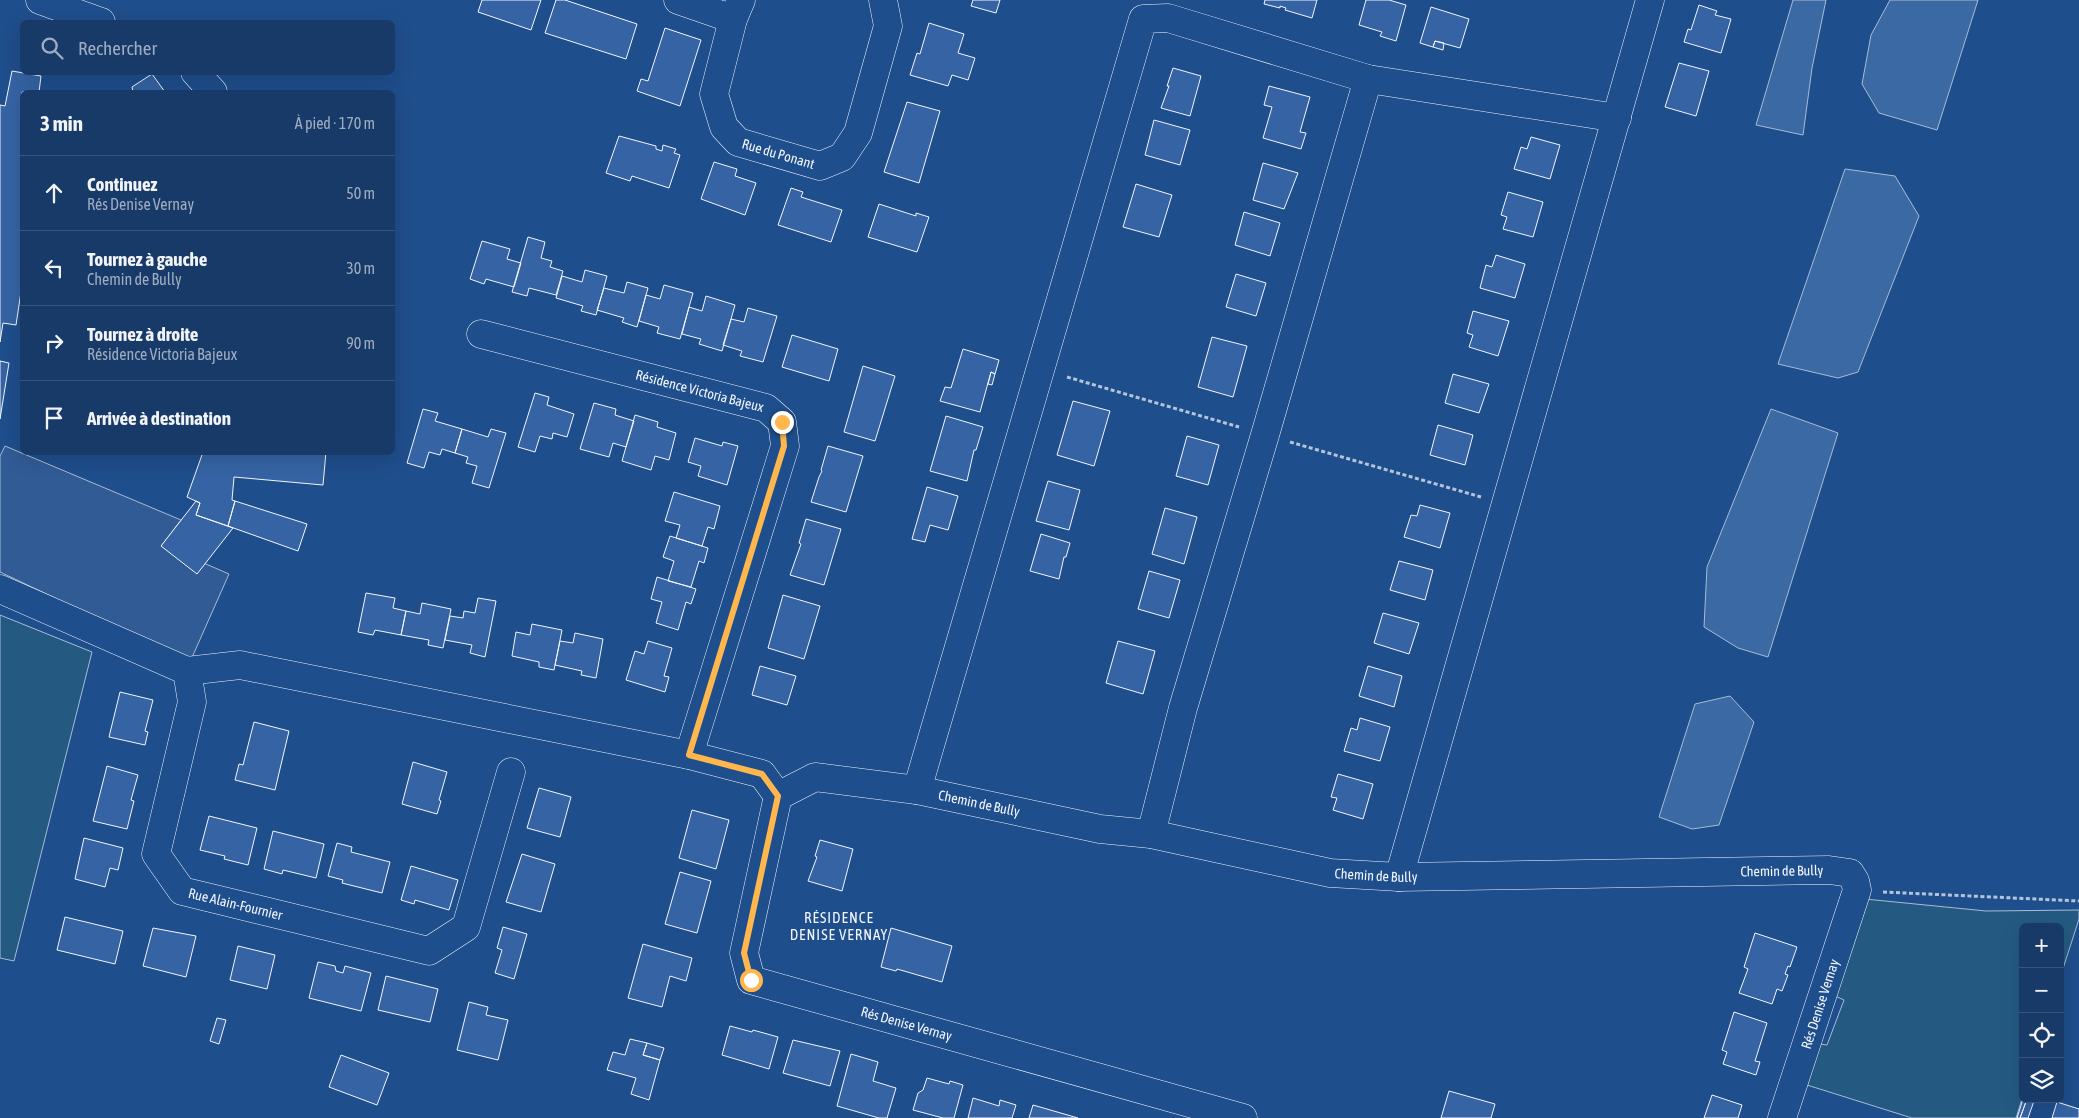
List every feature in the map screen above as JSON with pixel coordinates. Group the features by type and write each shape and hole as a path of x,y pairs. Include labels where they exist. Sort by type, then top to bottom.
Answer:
{"street":[{"path":"40,0 95,20"},
{"name":"Rue du Ponant","path":"678,0 737,10 714,94 724,127 738,142 820,166 842,157 858,133 888,26 883,0"},
{"path":"1399,877 1650,0"},
{"path":"917,790 1144,19 1168,18 1368,79 1617,118"},
{"path":"198,75 211,90"},
{"path":"1151,834 1183,708 1265,435 1368,79"},
{"name":"Résidence Victoria Bajeux","path":"481,334 766,408 782,422 784,446 689,755"},
{"path":"0,589 187,671 240,665 689,755 762,774 778,796"},
{"name":"Rue Alain-Fournier","path":"187,671 192,702 156,854 182,891 429,951 466,926 511,772"},
{"name":"Chemin de Bully","path":"778,796 815,778 917,790 1100,829 1151,834 1330,873 1399,877 1829,870 1850,873 1855,881 1857,890"},
{"name":"Rés Denise Vernay","path":"778,796 744,953 751,980 1243,1118"},
{"name":"Rés Denise Vernay","path":"1782,1118 1857,890"}],"path":[{"path":"1857,890 2079,901"}],"shaded area":[{"path":"1793,0 1826,0 1812,68 1803,135 1756,125"},
{"path":"1890,0 1978,0 1937,130 1879,113 1862,84 1871,35"},
{"path":"1845,169 1895,176 1919,216 1858,372 1838,378 1778,364"},
{"path":"1771,409 1838,433 1768,657 1738,648 1704,627 1707,567"},
{"path":"5,446 20,452 20,455 26,455 181,520 162,545 229,574 190,662 0,572 0,456"},
{"path":"0,615 92,652 14,961 0,958"},
{"path":"1730,696 1754,722 1719,825 1692,829 1659,817 1695,704"},
{"path":"1865,899 1986,911 2079,910 2079,919 2064,966 2064,923 2019,923 2019,1103 2021,1103 2016,1118 1912,1118 1807,1085 1820,1044 1827,1045 1844,1000 1835,996"}],"building":[{"path":"482,0 541,0 531,30 478,12"},
{"path":"556,0 565,0 637,24 626,59 545,33"},
{"path":"973,0 1000,0 996,13 971,6"},
{"path":"1265,0 1317,0 1312,18 1285,10 1286,8 1280,6 1280,8 1264,4"},
{"path":"1366,0 1389,0 1406,5 1396,41 1380,36 1382,32 1359,25"},
{"path":"1699,5 1717,11 1715,15 1731,19 1721,53 1684,42 1688,29 1691,30"},
{"path":"1431,7 1469,19 1460,48 1435,41 1433,47 1420,43"},
{"path":"929,23 964,34 958,53 975,58 968,80 952,75 948,86 910,75 917,53 920,54"},
{"path":"665,28 701,40 680,106 637,91 641,79 648,81"},
{"path":"1435,41 1444,43 1443,50 1433,47"},
{"path":"1679,63 1709,71 1696,116 1665,107"},
{"path":"1173,68 1201,76 1190,116 1161,108"},
{"path":"12,71 20,72 20,75 41,76 39,90 20,90 20,298 16,325 3,323 0,342 0,105 5,106"},
{"path":"153,75 164,90 133,90 132,87"},
{"path":"1269,86 1310,97 1300,132 1306,133 1301,149 1263,138 1272,107 1264,105"},
{"path":"907,102 940,111 919,183 884,172"},
{"path":"1154,120 1190,130 1180,165 1145,155"},
{"path":"619,136 656,146 656,149 662,151 663,145 676,149 674,153 680,155 669,188 632,176 630,181 606,173"},
{"path":"1531,137 1560,145 1550,179 1514,169 1521,147 1527,149"},
{"path":"714,162 737,169 735,176 756,183 745,215 701,199"},
{"path":"1263,163 1298,173 1284,209 1253,200"},
{"path":"1136,184 1172,195 1159,237 1123,227"},
{"path":"791,188 803,192 801,197 842,210 831,242 778,225"},
{"path":"1508,192 1543,202 1533,237 1503,229 1507,217 1501,215"},
{"path":"879,204 916,216 916,213 929,217 917,252 868,237"},
{"path":"1244,212 1280,223 1270,256 1235,245"},
{"path":"528,237 545,242 541,258 552,261 550,267 563,271 556,295 529,288 527,296 512,292"},
{"path":"482,241 510,249 507,259 521,263 514,287 486,279 484,284 470,279"},
{"path":"1496,255 1525,264 1515,298 1480,288 1486,265 1492,267"},
{"path":"585,270 607,276 596,315 581,311 583,306 556,298 562,276 582,282"},
{"path":"1236,274 1266,283 1256,316 1226,307"},
{"path":"627,282 648,288 637,327 622,322 624,318 597,310 604,288 624,293"},
{"path":"664,285 693,293 680,339 657,333 659,327 639,321 646,295 660,299"},
{"path":"706,296 735,305 722,351 699,344 701,339 682,334 689,307 702,311"},
{"path":"748,308 777,316 763,362 740,356 742,351 723,345 731,319 744,322"},
{"path":"1473,311 1509,321 1498,356 1469,347 1473,335 1467,333"},
{"path":"792,335 838,349 829,381 782,367"},
{"path":"1212,337 1247,346 1233,397 1198,387"},
{"path":"963,349 999,360 995,374 991,372 980,412 940,401 945,387 951,388"},
{"path":"0,361 9,363 0,419"},
{"path":"863,366 895,376 875,441 844,432"},
{"path":"991,372 995,374 992,385 988,384"},
{"path":"1453,374 1489,384 1479,413 1445,403"},
{"path":"535,393 549,397 547,405 574,414 567,437 553,433 552,439 540,436 535,452 518,447"},
{"path":"1073,401 1110,411 1094,466 1057,455"},
{"path":"594,403 616,409 615,415 634,421 626,447 613,443 609,457 580,449"},
{"path":"423,409 438,413 435,421 462,429 455,453 442,449 440,455 429,452 424,468 407,463"},
{"path":"635,415 658,422 657,427 676,433 669,460 655,456 651,470 622,461"},
{"path":"946,416 983,427 976,450 974,450 967,481 930,471"},
{"path":"1438,425 1473,435 1465,465 1430,455"},
{"path":"462,429 488,437 491,429 506,433 489,488 472,483 477,466 466,463 468,457 455,453"},
{"path":"1187,436 1219,445 1208,485 1176,476"},
{"path":"695,438 722,446 723,442 738,446 727,485 698,476 701,466 688,462"},
{"path":"828,446 863,456 846,512 811,502 822,471"},
{"path":"202,455 326,455 323,485 234,477 232,500 235,501 228,526 196,515 200,503 187,497"},
{"path":"1048,481 1080,490 1069,530 1036,521"},
{"path":"927,487 958,496 948,530 930,525 925,542 912,539"},
{"path":"674,492 720,506 714,529 708,527 702,546 676,538 680,525 665,521"},
{"path":"196,501 200,503 196,515 233,528 197,574 161,546"},
{"path":"235,501 307,524 298,551 228,526"},
{"path":"1420,505 1450,513 1440,548 1404,537 1411,515 1417,516"},
{"path":"1165,508 1197,517 1184,564 1152,554"},
{"path":"806,519 841,529 824,585 790,575 801,544 799,543"},
{"path":"1041,534 1070,543 1066,557 1064,557 1059,579 1030,571"},
{"path":"670,536 708,548 704,563 699,561 691,587 668,581 674,561 663,557"},
{"path":"1399,561 1433,570 1425,600 1390,590"},
{"path":"1149,571 1180,580 1169,618 1138,609"},
{"path":"657,577 696,589 691,604 686,602 678,630 656,623 662,602 651,599"},
{"path":"366,593 395,598 393,608 406,611 401,635 375,630 373,635 358,632"},
{"path":"783,595 820,606 804,659 768,648"},
{"path":"478,598 496,601 485,657 470,653 472,645 445,640 450,616 463,618 464,611 475,613"},
{"path":"422,603 451,609 443,648 428,645 429,640 401,635 406,611 420,614"},
{"path":"1383,613 1419,623 1409,654 1374,643"},
{"path":"532,624 562,630 554,670 539,667 539,662 512,656 516,632 530,635"},
{"path":"575,633 603,639 596,678 581,675 582,671 555,665 560,641 573,643"},
{"path":"648,641 672,648 664,676 669,677 665,692 626,680 635,651 644,654"},
{"path":"1118,641 1155,651 1143,694 1106,683"},
{"path":"760,666 796,676 787,705 752,695"},
{"path":"1368,666 1402,676 1394,707 1359,696"},
{"path":"120,692 153,700 145,731 148,732 145,745 109,737"},
{"path":"1360,718 1390,727 1380,761 1344,751 1351,728 1357,730"},
{"path":"254,722 289,731 275,790 235,780 239,764 243,765"},
{"path":"413,762 447,772 437,814 402,804"},
{"path":"107,766 138,775 131,800 134,801 127,829 93,821"},
{"path":"1338,774 1373,784 1363,819 1333,810 1337,798 1331,797"},
{"path":"539,788 571,797 560,837 527,828"},
{"path":"692,810 729,820 716,869 679,858"},
{"path":"209,816 257,828 248,865 224,859 225,856 200,850"},
{"path":"273,831 324,844 316,878 283,870 282,874 264,869"},
{"path":"84,838 123,848 118,870 110,868 105,887 75,879"},
{"path":"820,840 853,849 842,891 808,881 817,857 815,856"},
{"path":"337,843 352,847 351,852 390,862 382,893 342,883 343,880 328,876"},
{"path":"522,854 555,864 541,912 506,902"},
{"path":"411,866 458,880 449,910 415,900 414,904 401,900"},
{"path":"680,872 711,881 697,933 665,924"},
{"path":"65,917 123,931 115,964 57,950"},
{"path":"503,927 527,934 514,979 495,973 502,950 497,948"},
{"path":"153,928 196,936 186,977 143,966"},
{"path":"891,928 952,946 942,982 897,969 896,971 881,967"},
{"path":"1755,933 1797,947 1790,967 1788,966 1785,974 1788,975 1782,991 1777,989 1772,1004 1739,993 1748,969 1744,967"},
{"path":"643,944 692,958 686,981 670,976 662,1007 628,998"},
{"path":"238,946 275,955 267,989 230,980"},
{"path":"318,962 335,966 336,971 343,973 345,966 371,973 361,1011 309,998"},
{"path":"386,976 438,989 430,1022 378,1010"},
{"path":"469,1002 488,1007 486,1015 508,1020 498,1060 457,1050"},
{"path":"1734,1012 1767,1023 1755,1061 1760,1062 1756,1075 1723,1064 1727,1052 1722,1050"},
{"path":"217,1018 226,1020 219,1044 210,1041"},
{"path":"730,1026 778,1037 769,1069 722,1055"},
{"path":"630,1039 647,1043 643,1055 660,1060 649,1100 631,1094 636,1078 607,1070 613,1052 625,1055"},
{"path":"793,1040 840,1051 830,1086 783,1073"},
{"path":"647,1043 664,1048 660,1060 643,1055"},
{"path":"851,1054 878,1062 873,1081 896,1088 887,1118 879,1118 837,1106"},
{"path":"341,1055 389,1073 377,1105 329,1087"},
{"path":"927,1078 949,1084 950,1081 963,1085 954,1118 943,1118 913,1110 918,1093 923,1090"},
{"path":"1449,1091 1495,1104 1491,1118 1441,1118"},
{"path":"1712,1095 1742,1105 1738,1118 1704,1118"},
{"path":"973,1098 999,1106 1000,1100 1016,1105 1012,1118 968,1118"},
{"path":"2022,1103 2026,1103 2020,1118 2017,1118"},
{"path":"2026,1103 2033,1103 2028,1118 2020,1118"},
{"path":"2057,1103 2079,1109 2079,1118 2052,1118"},
{"path":"1033,1105 1078,1118 1029,1118"}],"district":[{"name":"RÉSIDENCE DENISE VERNAY","path":"839,926"}],"route":[{"path":"751,980 744,953 778,796 762,774 689,755 784,446 782,422"}]}
